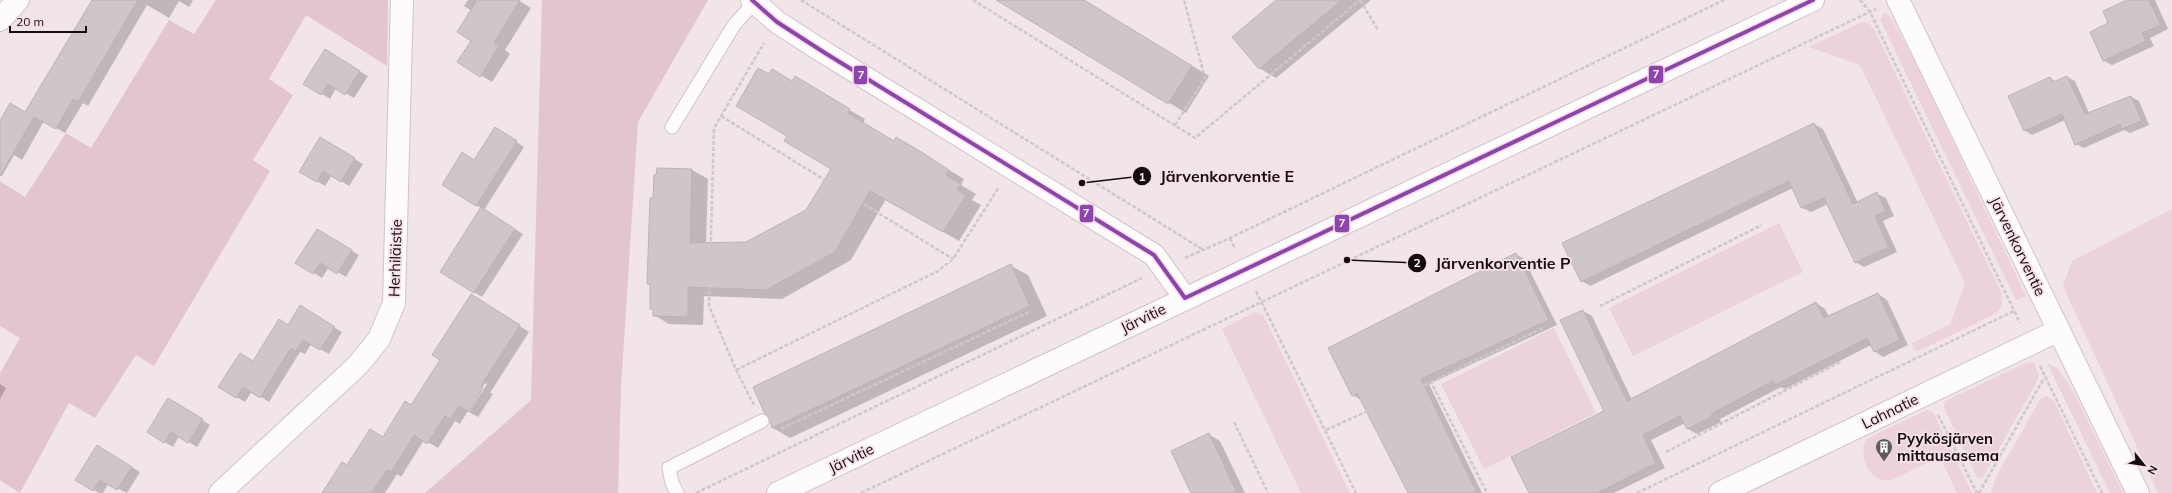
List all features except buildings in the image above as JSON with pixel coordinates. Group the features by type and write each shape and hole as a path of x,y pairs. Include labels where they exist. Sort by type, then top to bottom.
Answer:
{"street":[{"path":"0,20 18,0"},
{"name":"Herhiläistie","path":"220,493 358,365 379,339 394,303 402,0"},
{"name":"Järvitie","path":"778,493 1184,298 1246,270 1813,0"},
{"path":"753,1 777,22 1154,255 1184,298"},
{"name":"Järvenkorventie","path":"1891,3 2059,330 2138,493"},
{"name":"Lahnatie","path":"1720,493 2059,330"}],"lane":[{"path":"672,127 734,25 753,1"},
{"path":"677,493 672,483 669,468 762,421"}],"path":[{"path":"801,0 1202,250"},
{"path":"973,0 1196,138 1360,0 1378,30"},
{"path":"1175,125 1205,78 1184,0"},
{"path":"696,493 1724,0"},
{"path":"1860,0 1870,12 2102,493"},
{"path":"861,493 1261,301 1891,3"},
{"path":"777,22 714,128 709,306 736,370 769,435 1031,311"},
{"path":"721,116 953,259"},
{"path":"736,370 938,270 953,259 1011,167"},
{"path":"1600,306 1762,225"},
{"path":"1230,238 1356,493"},
{"path":"1638,493 2014,311"},
{"path":"1326,430 1431,382 1543,328"},
{"path":"1666,452 1842,361"},
{"path":"1978,493 2045,377"},
{"path":"1431,382 1487,493"},
{"path":"1927,393 1978,493"},
{"path":"1234,422 1268,493"}],"shaded area":[{"path":"216,0 388,0 387,66 306,15 269,79 293,95 253,160 270,171 154,366 136,355 95,418 69,403 20,493 0,480 0,373 20,338 0,326 0,181 25,197 66,133 91,148 169,20 194,34"},
{"path":"542,0 708,0 638,122 621,388 618,493 425,493 531,400"},
{"path":"1884,12 1891,18 1913,58 2026,296 2016,300 1880,20"},
{"path":"1862,22 1869,23 1874,29 2002,295 2001,306 1996,313 1919,351 1915,350 1912,343 1950,324 1965,283 1860,65 1809,47"},
{"path":"2172,209 2172,493 2158,493 2063,286 2072,261"},
{"path":"1779,223 1803,272 1633,356 1609,308"},
{"path":"1255,312 1263,315 1350,493 1301,493 1222,329"},
{"path":"1554,328 1596,413 1484,469 1441,384"},
{"path":"2034,362 2039,376 2037,381 1983,477 1978,479 1944,408 1945,401 2026,363"},
{"path":"2047,363 2058,369 2072,389 2123,493 2110,493"},
{"path":"2047,396 2054,401 2097,493 1991,493 1996,477 2041,398"},
{"path":"1927,410 1933,412 1972,493 1957,493 1940,457 1889,481 1881,479 1870,472 1864,460 1864,446 1866,439"}],"transit line":[{"name":"7","path":"752,0 777,22 825,53 1154,255 1185,298"},
{"name":"7","path":"1185,298 1813,0"}],"place":[{"name":"Järvenkorventie E","path":"1082,183"},
{"name":"Järvenkorventie P","path":"1347,260"},
{"name":"Pyykösjärven mittausasema","path":"1884,462"}]}
